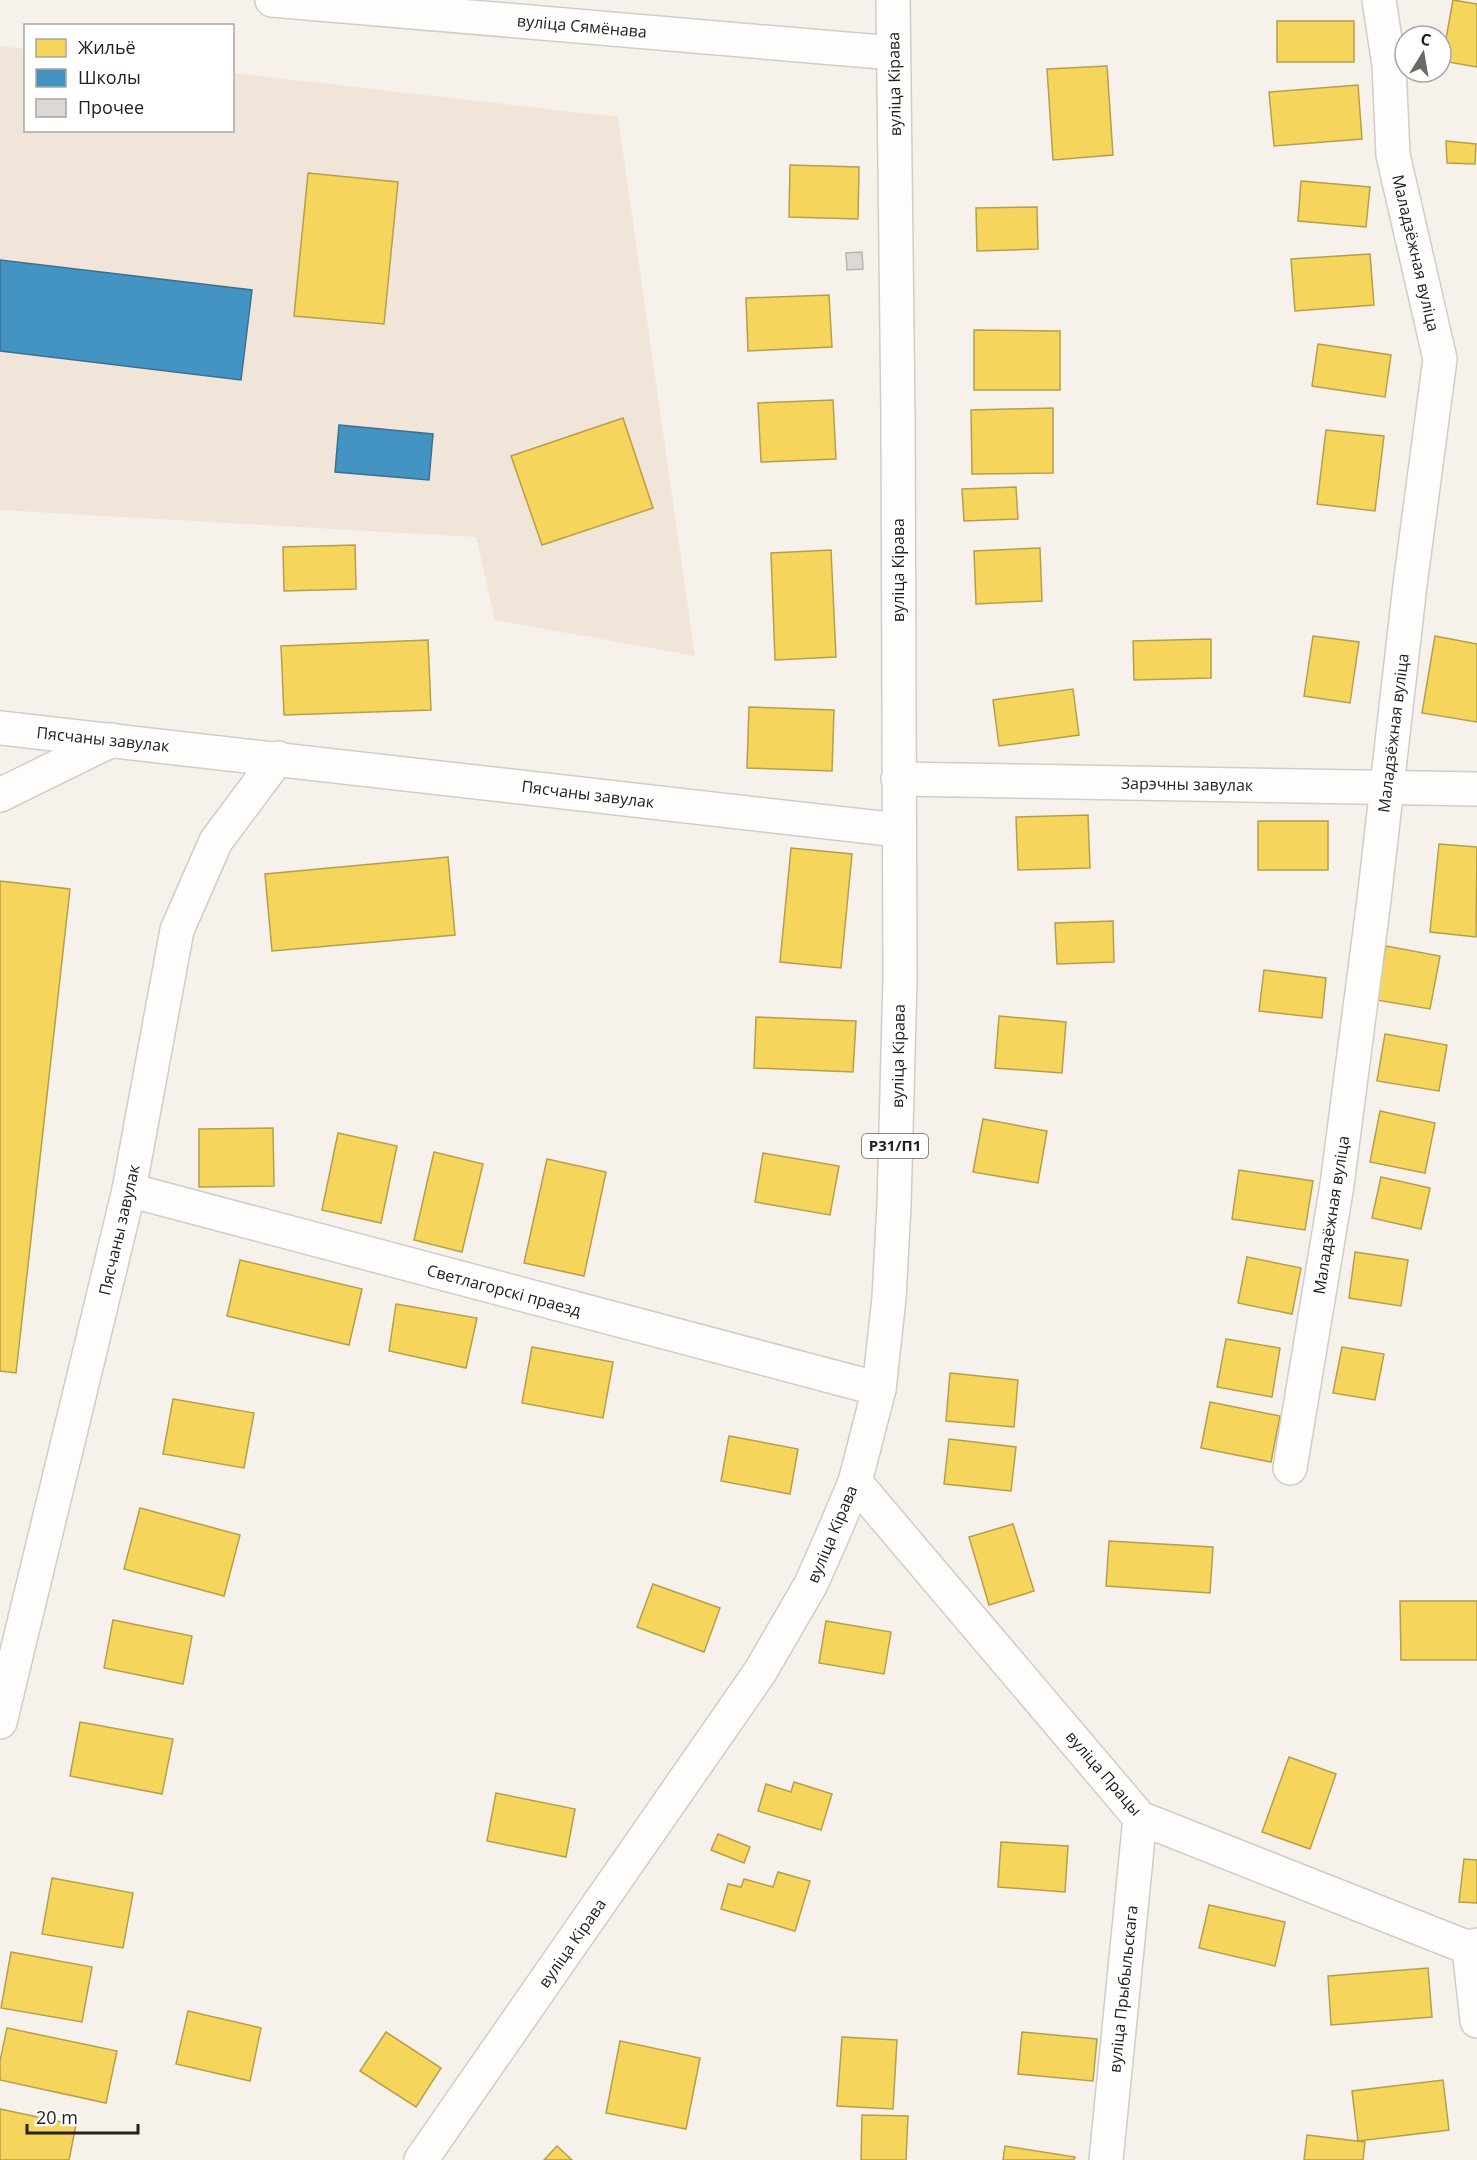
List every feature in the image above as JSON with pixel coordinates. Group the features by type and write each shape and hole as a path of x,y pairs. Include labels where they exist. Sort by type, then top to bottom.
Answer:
{"street":[{"name":"вуліца Сямёнава","path":"272,0 893,52"},
{"name":"вуліца Кірава","path":"421,2160 760,1672 811,1584 855,1482 879,1389 889,1298 894,1205 900,979 893,0"},
{"name":"Маладзёжная вуліца","path":"1290,1468 1337,1185 1374,900 1410,585 1440,359 1393,155 1389,65 1379,0"},
{"name":"Пясчаны завулак","path":"0,728 898,830"},
{"path":"0,795 112,740"},
{"name":"Пясчаны завулак","path":"0,1722 129,1190 177,930 216,841 278,758"},
{"name":"Зарэчны завулак","path":"898,779 1477,789"},
{"name":"Светлагорскі праезд","path":"129,1190 879,1389"},
{"name":"вуліца Працы","path":"855,1482 1140,1818 1473,1946"},
{"name":"вуліца Прыбыльскага","path":"1106,2160 1140,1818"},
{"path":"1473,1946 1477,2021"}],"shaded area":[{"path":"0,46 24,49 24,132 234,132 234,73 618,117 695,656 495,620 476,537 0,510"}],"building: Жильё":[{"path":"1453,0 1477,4 1477,67 1453,63 1453,24 1449,24"},
{"path":"1277,21 1354,21 1354,62 1277,62"},
{"path":"1107,66 1113,155 1053,160 1047,69"},
{"path":"1358,85 1362,139 1274,146 1269,92"},
{"path":"1446,141 1476,144 1475,164 1447,163"},
{"path":"790,165 859,167 858,219 789,217"},
{"path":"308,173 398,182 384,324 294,316"},
{"path":"1301,181 1370,187 1366,227 1298,221"},
{"path":"1037,207 1038,249 977,251 976,208"},
{"path":"1370,254 1374,305 1295,311 1291,259"},
{"path":"829,295 832,347 748,351 746,298"},
{"path":"974,330 1060,331 1060,390 974,390"},
{"path":"1318,344 1391,355 1385,397 1312,386"},
{"path":"833,400 836,459 761,462 758,403"},
{"path":"1053,408 1053,473 972,474 971,410"},
{"path":"623,418 653,508 542,545 511,456"},
{"path":"1326,430 1384,436 1375,511 1317,504"},
{"path":"1016,487 1018,519 964,521 962,489"},
{"path":"355,545 356,589 284,591 283,547"},
{"path":"1040,548 1042,601 976,604 974,551"},
{"path":"831,550 836,657 775,660 771,553"},
{"path":"1313,636 1359,642 1350,703 1304,696"},
{"path":"1435,636 1477,644 1477,722 1422,713"},
{"path":"1211,639 1211,678 1134,680 1133,641"},
{"path":"428,640 431,710 284,715 281,646"},
{"path":"1073,689 1079,735 999,746 993,700"},
{"path":"749,707 834,710 832,771 747,768"},
{"path":"1088,815 1090,868 1018,870 1016,817"},
{"path":"1258,821 1328,821 1328,870 1258,870"},
{"path":"1439,844 1477,847 1476,937 1430,932"},
{"path":"791,848 852,854 841,968 780,962"},
{"path":"448,857 455,935 272,951 265,874"},
{"path":"0,881 70,889 16,1373 0,1371"},
{"path":"1113,921 1114,962 1057,964 1055,923"},
{"path":"1386,946 1440,956 1430,1009 1376,1000"},
{"path":"1264,970 1326,978 1322,1018 1259,1011"},
{"path":"999,1016 1066,1022 1062,1073 995,1068"},
{"path":"756,1017 856,1021 853,1072 754,1068"},
{"path":"1385,1034 1447,1045 1439,1091 1377,1081"},
{"path":"1380,1111 1435,1123 1425,1173 1370,1162"},
{"path":"983,1119 1047,1131 1038,1183 973,1172"},
{"path":"273,1128 274,1186 199,1187 199,1129"},
{"path":"338,1133 397,1146 381,1223 322,1210"},
{"path":"434,1152 483,1164 462,1252 414,1240"},
{"path":"763,1153 839,1166 830,1215 755,1202"},
{"path":"547,1159 606,1172 584,1276 524,1263"},
{"path":"1239,1170 1313,1181 1305,1230 1232,1219"},
{"path":"1381,1177 1430,1188 1421,1229 1372,1218"},
{"path":"1355,1252 1408,1260 1401,1306 1349,1298"},
{"path":"1247,1257 1301,1268 1292,1314 1238,1303"},
{"path":"240,1260 362,1289 349,1345 227,1316"},
{"path":"396,1304 477,1318 466,1368 389,1351"},
{"path":"1226,1339 1280,1348 1272,1397 1217,1387"},
{"path":"532,1347 613,1362 603,1418 522,1403"},
{"path":"1342,1347 1384,1354 1375,1400 1333,1393"},
{"path":"950,1373 1018,1380 1014,1427 946,1421"},
{"path":"173,1399 254,1413 244,1468 163,1454"},
{"path":"1210,1402 1280,1416 1271,1462 1201,1448"},
{"path":"729,1436 798,1449 790,1494 721,1481"},
{"path":"949,1439 1016,1447 1011,1491 944,1484"},
{"path":"140,1508 240,1535 224,1596 124,1569"},
{"path":"1013,1524 1034,1591 989,1605 969,1537"},
{"path":"1109,1541 1213,1547 1210,1593 1106,1586"},
{"path":"653,1584 720,1608 704,1652 637,1627"},
{"path":"1400,1601 1477,1601 1477,1660 1401,1660"},
{"path":"113,1620 192,1636 183,1684 104,1668"},
{"path":"826,1621 891,1632 884,1674 819,1663"},
{"path":"80,1722 173,1739 162,1794 70,1776"},
{"path":"1289,1757 1336,1774 1310,1849 1262,1832"},
{"path":"794,1782 832,1794 821,1830 758,1811 766,1784 791,1792"},
{"path":"496,1793 575,1809 566,1857 487,1841"},
{"path":"718,1834 750,1847 744,1863 711,1850"},
{"path":"1001,1842 1068,1846 1065,1892 998,1887"},
{"path":"1464,1859 1477,1860 1477,1903 1459,1902"},
{"path":"778,1872 810,1881 795,1931 721,1909 728,1884 741,1887 744,1879 773,1887"},
{"path":"52,1878 133,1893 123,1948 42,1934"},
{"path":"1209,1905 1285,1922 1275,1966 1199,1948"},
{"path":"11,1952 92,1967 82,2022 1,2008"},
{"path":"1428,1968 1432,2017 1331,2025 1328,1976"},
{"path":"188,2011 261,2028 250,2081 176,2064"},
{"path":"7,2028 117,2051 106,2103 0,2080 0,2061"},
{"path":"386,2032 441,2068 416,2107 360,2071"},
{"path":"1022,2032 1097,2039 1093,2081 1018,2074"},
{"path":"842,2037 897,2040 893,2109 837,2106"},
{"path":"620,2041 700,2058 686,2129 606,2113"},
{"path":"1443,2080 1449,2130 1358,2141 1352,2091"},
{"path":"0,2109 76,2125 69,2160 0,2160"},
{"path":"862,2115 908,2116 906,2160 861,2160"},
{"path":"1307,2135 1365,2142 1363,2160 1304,2160"},
{"path":"557,2146 572,2160 544,2160"},
{"path":"1005,2146 1075,2157 1074,2160 1003,2160"}],"building: Школы":[{"path":"0,260 252,290 241,380 0,351"},
{"path":"339,425 433,434 429,480 335,472"}],"building: Прочее":[{"path":"862,252 863,269 847,270 846,253"}]}
